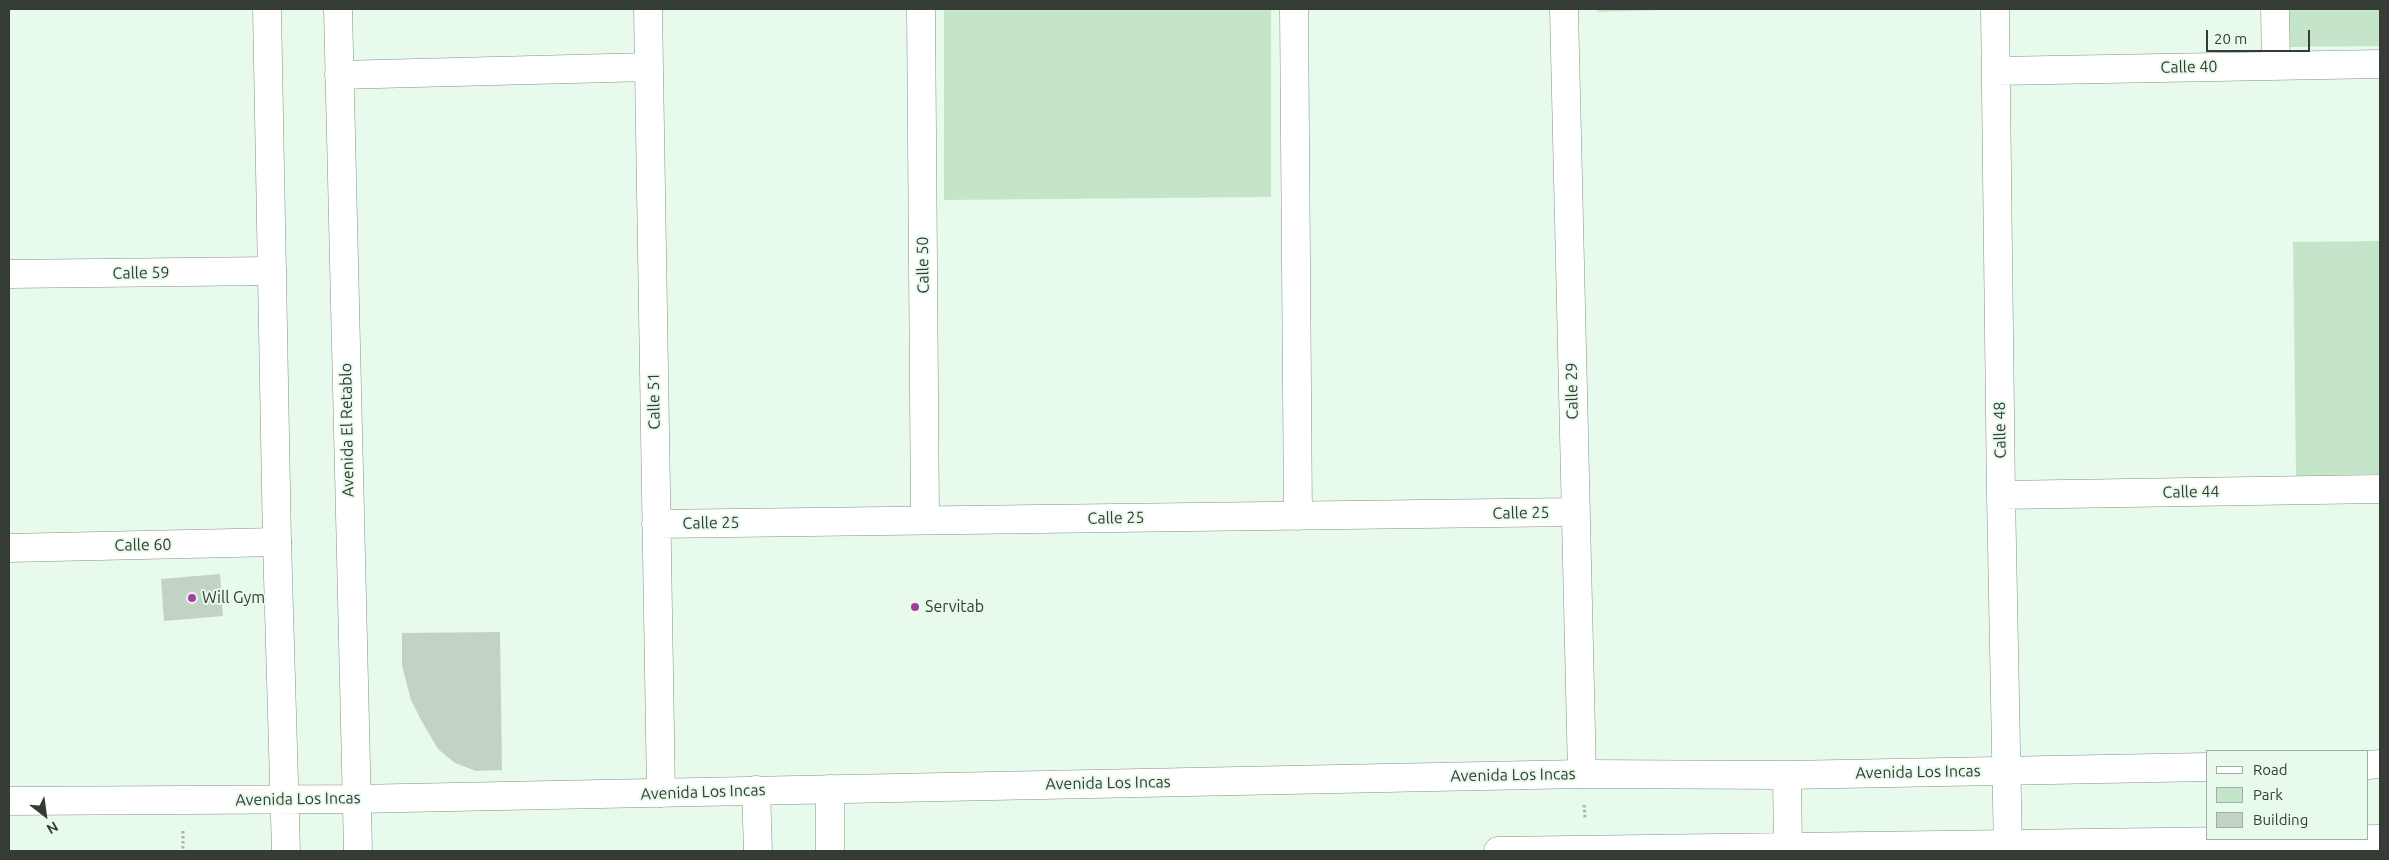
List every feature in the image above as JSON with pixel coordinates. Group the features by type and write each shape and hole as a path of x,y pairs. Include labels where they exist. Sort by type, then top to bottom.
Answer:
{"street":[{"path":"268,9 277,542 286,851"},
{"name":"Avenida El Retablo","path":"338,9 355,799 358,851"},
{"name":"Calle 51","path":"648,9 661,793"},
{"name":"Calle 50","path":"921,9 926,520"},
{"path":"1294,9 1298,516"},
{"name":"Calle 29","path":"1564,9 1582,774"},
{"name":"Calle 48","path":"1995,9 2001,495 2008,848"},
{"path":"2275,9 2276,66"},
{"name":"Calle 40","path":"1997,71 2380,64"},
{"path":"339,75 649,67"},
{"name":"Calle 59","path":"9,274 272,271"},
{"name":"Calle 44","path":"2001,495 2380,490"},
{"name":"Calle 25","path":"656,524 1575,512"},
{"name":"Calle 60","path":"9,548 277,542"},
{"name":"Avenida Los Incas","path":"9,801 355,799 1582,774 1787,774 2206,767"},
{"path":"1787,774 1788,849"},
{"path":"830,789 830,851"},
{"path":"756,790 758,851"},
{"path":"1498,851 2008,848 2339,840"}],"path":[{"path":"1582,774 1587,851"}],"green space":[{"path":"944,9 1271,9 1271,197 944,200"},
{"path":"1597,9 1703,9 1597,12"},
{"path":"2287,9 2380,9 2380,46 2287,47"},
{"path":"2380,241 2380,474 2296,476 2293,242"}],"building":[{"name":"Will Gym","path":"220,574 223,616 164,621 161,579"},
{"path":"500,632 502,770 476,771 455,763 438,749 421,720 411,700 402,666 402,633"}],"place":[{"name":"Will Gym","path":"192,598"},
{"name":"Servitab","path":"915,607"}]}
